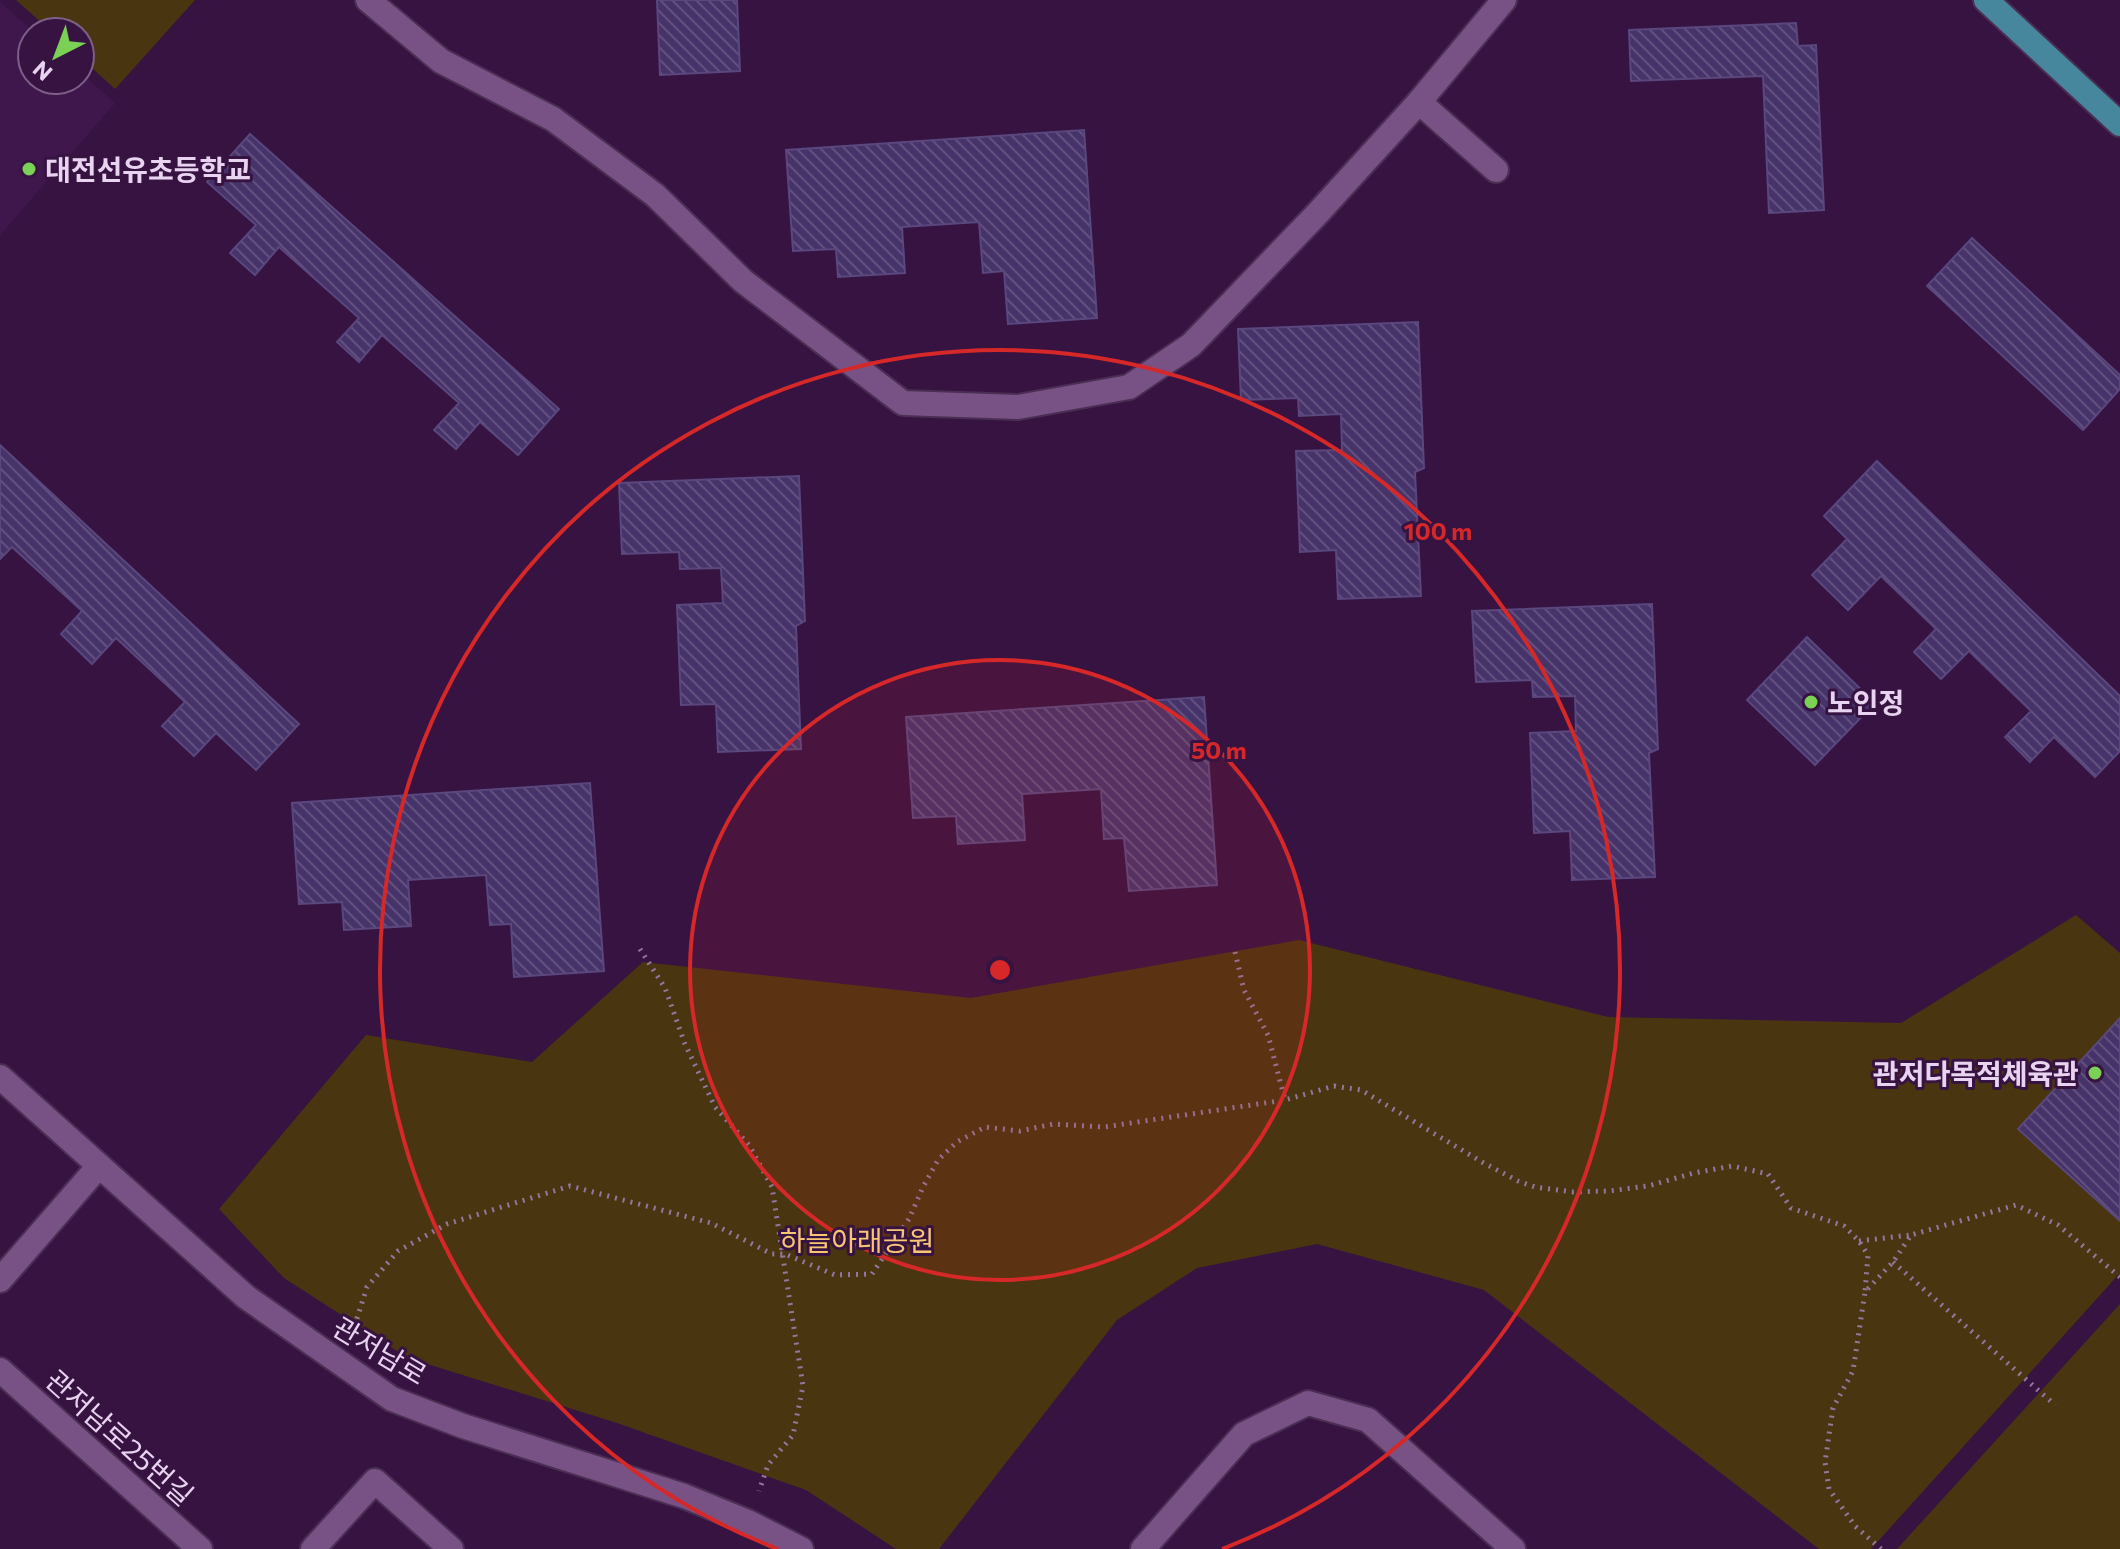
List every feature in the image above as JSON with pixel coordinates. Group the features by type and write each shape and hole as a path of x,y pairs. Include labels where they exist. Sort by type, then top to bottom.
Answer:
{"main road":[{"path":"1986,0 2120,124"}],"street":[{"path":"368,0 441,61 553,119 655,195 743,281 903,403 1018,407 1129,387 1191,345 1419,102 1504,0"},
{"path":"1419,102 1496,170"},
{"name":"관저남로","path":"0,1077 246,1297 392,1399 463,1426 684,1496 748,1522 801,1549"},
{"path":"0,1280 99,1166"},
{"name":"관저남로25번길","path":"0,1370 200,1549"},
{"path":"1143,1549 1244,1434 1308,1403 1368,1420 1513,1549"},
{"path":"313,1549 375,1481 451,1549"}],"path":[{"path":"640,949 665,988 685,1044 715,1107 749,1145 772,1187 785,1254 803,1386 793,1435 768,1465 748,1522"},
{"path":"1235,952 1244,990 1268,1035 1285,1100"},
{"path":"349,1343 367,1287 398,1251 447,1224 570,1186 711,1223 772,1254 785,1254 835,1275 872,1274 909,1219 938,1160 957,1142 985,1127 1020,1131 1053,1124 1104,1127 1285,1100 1334,1086 1361,1090 1482,1162 1535,1187 1573,1192 1609,1191 1648,1186 1732,1166 1768,1174 1791,1208 1844,1226 1868,1255 1853,1371 1833,1408 1825,1462 1829,1489 1855,1526 1881,1549"},
{"path":"1859,1241 1911,1235 2016,1205 2058,1225 2120,1277"},
{"path":"1865,1292 1893,1262 1911,1235"},
{"path":"1893,1262 2055,1405"}],"shaded area":[{"name":"대전선유초등학교","path":"0,2 16,16 16,96 96,96 96,86 115,103 0,235"}],"green space":[{"path":"16,0 195,0 115,89 96,72 96,16 34,16"},
{"name":"하늘아래공원","path":"2076,915 2120,953 2120,1273 1871,1549 1819,1549 1484,1290 1317,1244 1197,1268 1117,1320 939,1549 896,1549 806,1490 617,1423 408,1358 284,1278 219,1209 366,1035 532,1062 643,962 971,998 1299,940 1608,1017 1901,1023"},
{"path":"2120,1304 2120,1549 1897,1549"}],"building":[{"path":"657,0 737,0 740,71 660,75"},
{"path":"1796,23 1798,46 1816,45 1824,210 1769,213 1763,76 1631,81 1629,30"},
{"path":"1084,130 1097,318 1008,324 1004,271 983,273 979,222 902,227 905,273 838,277 836,249 793,251 786,150"},
{"path":"250,134 559,409 518,455 480,422 456,449 434,430 459,403 382,335 359,362 337,342 359,318 279,247 255,275 230,253 256,225 207,182"},
{"path":"1972,238 2120,375 2120,389 2083,430 1927,286"},
{"path":"1418,322 1424,468 1415,472 1421,596 1338,599 1336,550 1300,552 1296,451 1342,450 1341,414 1299,416 1298,398 1241,400 1238,329"},
{"path":"0,445 299,724 256,770 216,733 194,756 162,726 185,702 116,638 92,664 61,634 82,611 12,547 0,559"},
{"path":"1877,461 2120,696 2120,751 2095,777 2054,737 2030,762 2005,737 2031,711 1969,651 1941,679 1914,652 1936,629 1881,576 1848,610 1812,575 1847,539 1824,516"},
{"path":"799,476 805,621 796,626 801,749 718,752 716,704 681,705 677,605 723,603 721,568 680,569 679,552 622,554 619,483"},
{"path":"1652,604 1658,749 1649,753 1655,877 1572,880 1570,831 1534,833 1530,733 1576,731 1575,696 1533,697 1532,680 1476,682 1472,611"},
{"name":"노인정","path":"1807,637 1875,703 1815,765 1747,700"},
{"path":"1204,697 1217,885 1129,891 1124,838 1104,839 1101,789 1022,794 1025,840 958,844 956,816 913,818 906,717"},
{"path":"590,783 604,971 514,977 511,924 490,925 486,875 408,880 411,926 344,930 342,902 299,904 292,803"},
{"name":"관저다목적체육관","path":"2120,1018 2120,1221 2018,1129"}],"place":[{"name":"대전선유초등학교","path":"29,169"},
{"name":"노인정","path":"1811,702"},
{"name":"관저다목적체육관","path":"2095,1073"}]}
